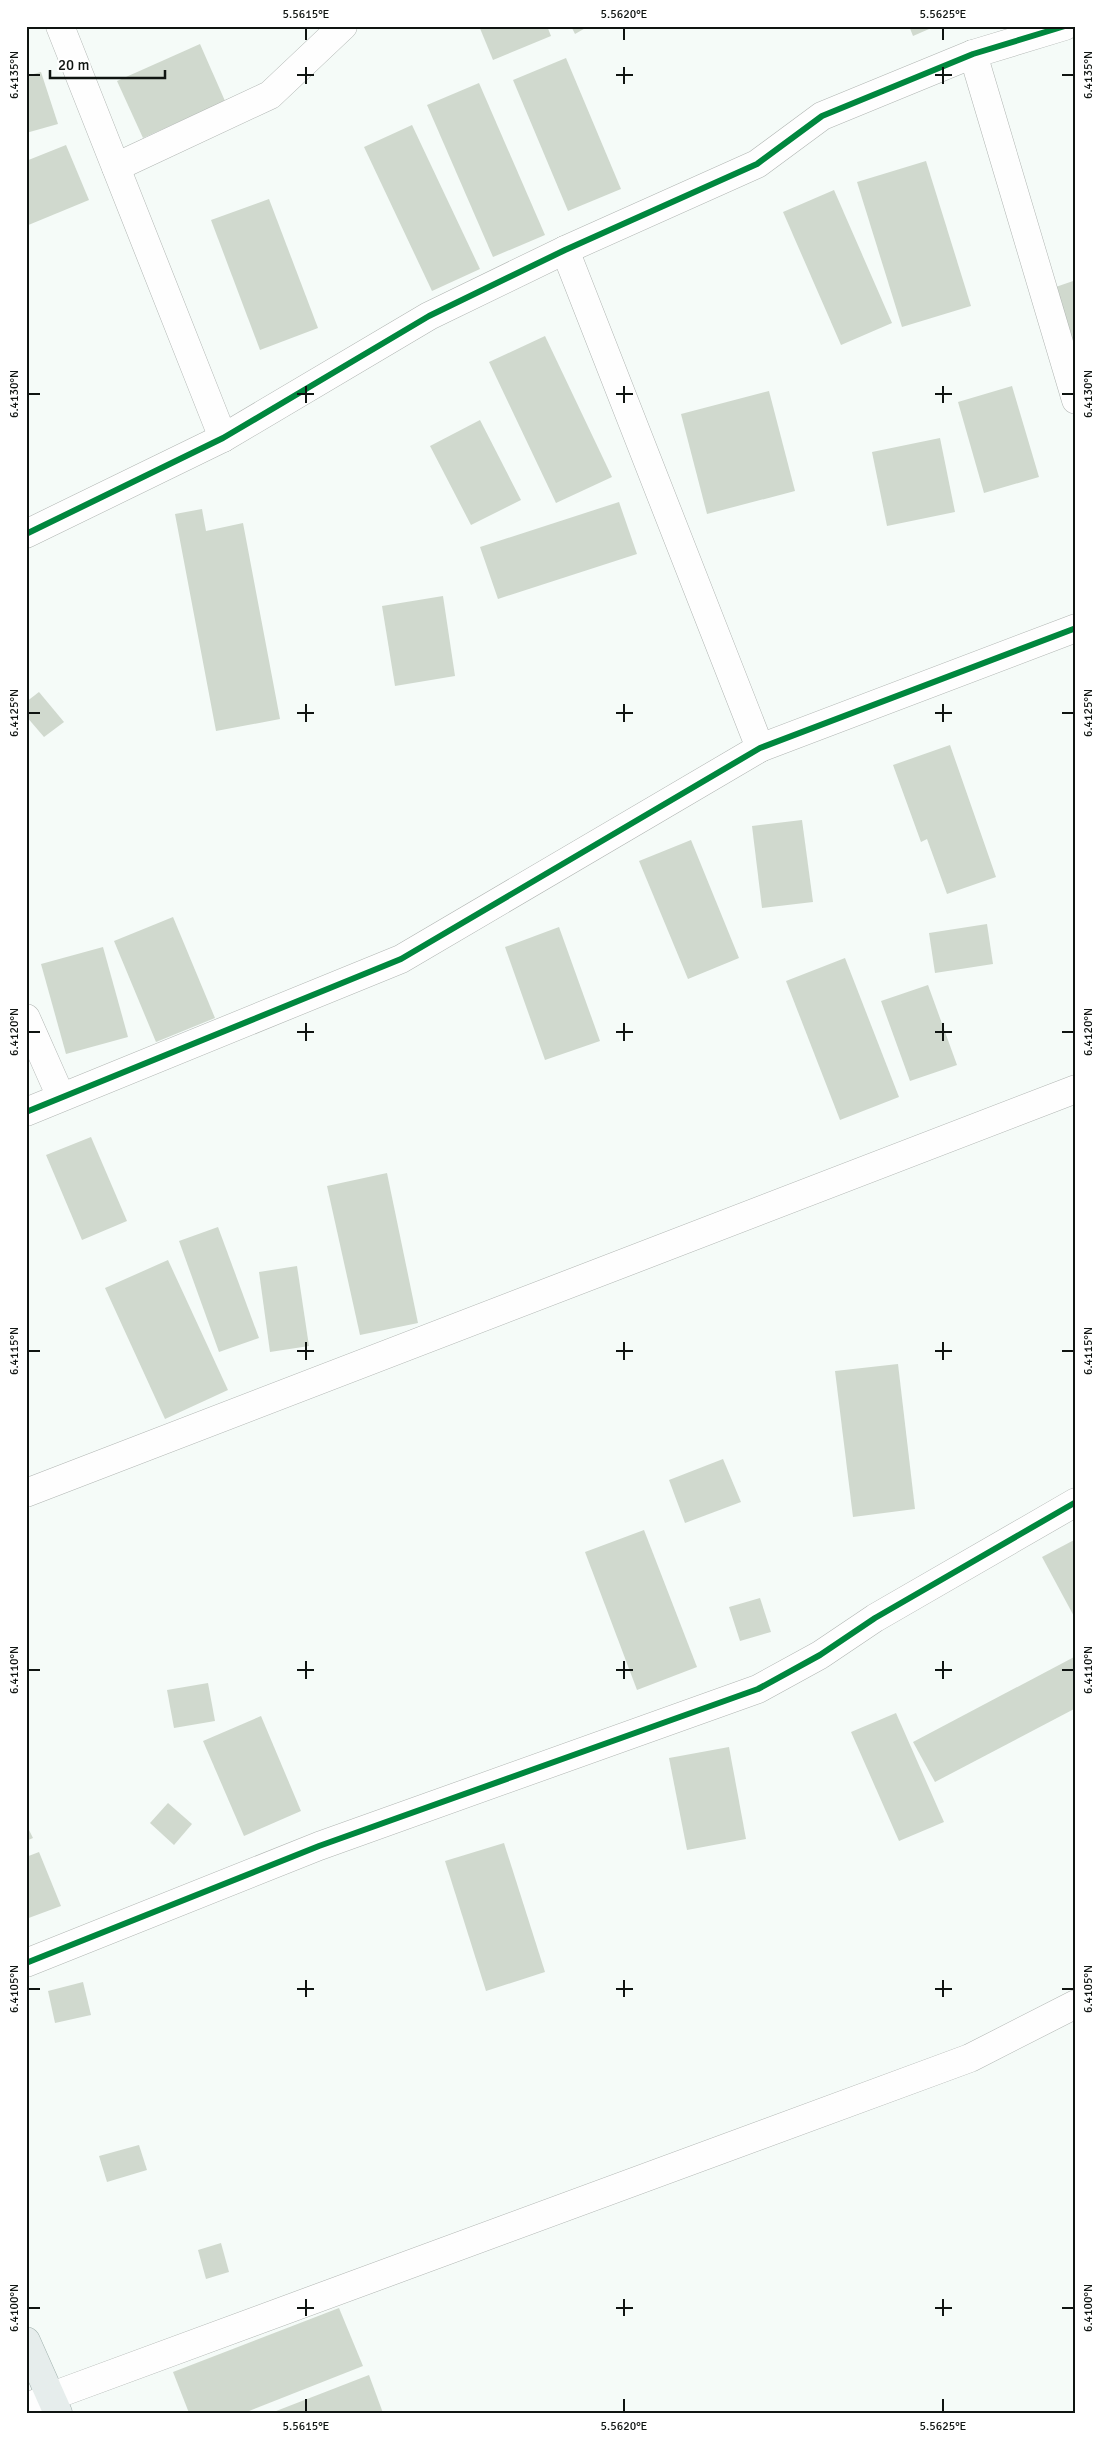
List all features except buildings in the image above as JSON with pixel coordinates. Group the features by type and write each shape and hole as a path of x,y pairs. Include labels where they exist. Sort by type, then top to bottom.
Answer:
{"main road":[{"path":"26,2341 55,2404"}],"street":[{"path":"60,26 223,438"},
{"path":"116,167 270,95 343,26"},
{"path":"26,534 223,438 429,316 564,250 757,164 822,116 974,54 1065,26"},
{"path":"974,54 1076,400"},
{"path":"564,250 760,748"},
{"path":"26,1112 400,959 760,748 1076,628"},
{"path":"26,1018 61,1097"},
{"path":"26,1493 1076,1089"},
{"path":"26,1964 319,1846 758,1689 820,1655 875,1618 1076,1502"},
{"path":"26,2408 55,2404 970,2058 1076,2004"}],"cycle path":[{"path":"26,534 223,438 429,316 565,250 757,164 822,116 973,54 1065,26"},
{"path":"26,1112 401,959 760,748 1076,628"},
{"path":"26,1963 319,1846 758,1689 820,1655 875,1618 1076,1502"}]}
